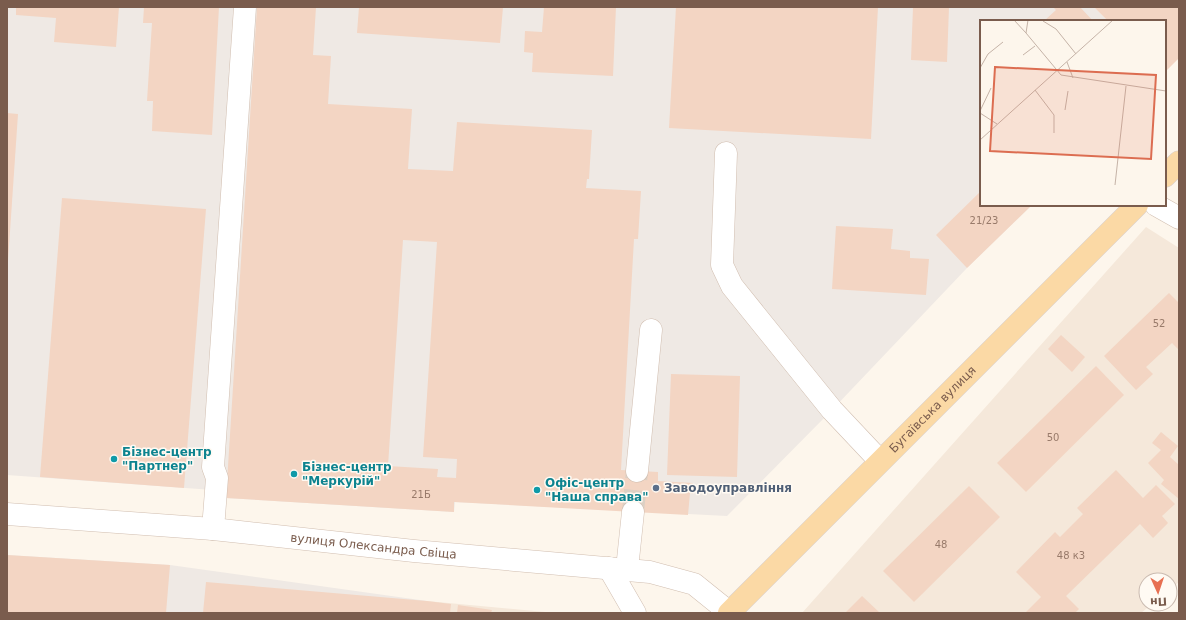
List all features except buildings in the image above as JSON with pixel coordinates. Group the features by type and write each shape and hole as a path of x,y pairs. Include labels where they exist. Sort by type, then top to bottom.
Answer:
{"main road":[{"path":"1166,175 1179,162"},
{"name":"Бугаївська вулиця","path":"729,613 1136,206"}],"street":[{"path":"206,529 217,478 213,467 245,7"},
{"path":"726,153 722,265 732,286 832,410 880,461"},
{"path":"1158,206 1179,218"},
{"path":"637,471 651,330"},
{"path":"633,512 618,569 635,613"},
{"name":"вулиця Олександра Свіща","path":"7,514 206,529 414,551 650,572 694,584 729,613"}],"shaded area":[{"path":"7,7 1094,7 1107,20 980,20 980,206 1031,206 967,268 832,410 727,516 455,502 454,512 226,498 213,490 7,475"},
{"path":"1146,227 1179,248 1179,582 1178,583 1178,572 1138,572 1138,612 1142,612 1141,613 802,613"},
{"path":"7,555 170,565 427,601 425,613 7,613"},
{"path":"427,601 556,613 425,613"}],"tunnel":[{"path":"633,512 637,471"}],"place":[{"name":"Бізнес-центр \"Партнер\"","path":"114,459"},
{"name":"Бізнес-центр \"Меркурій\"","path":"294,474"},
{"name":"Заводоуправління","path":"656,488"},
{"name":"Офіс-центр \"Наша справа\"","path":"537,490"}]}
